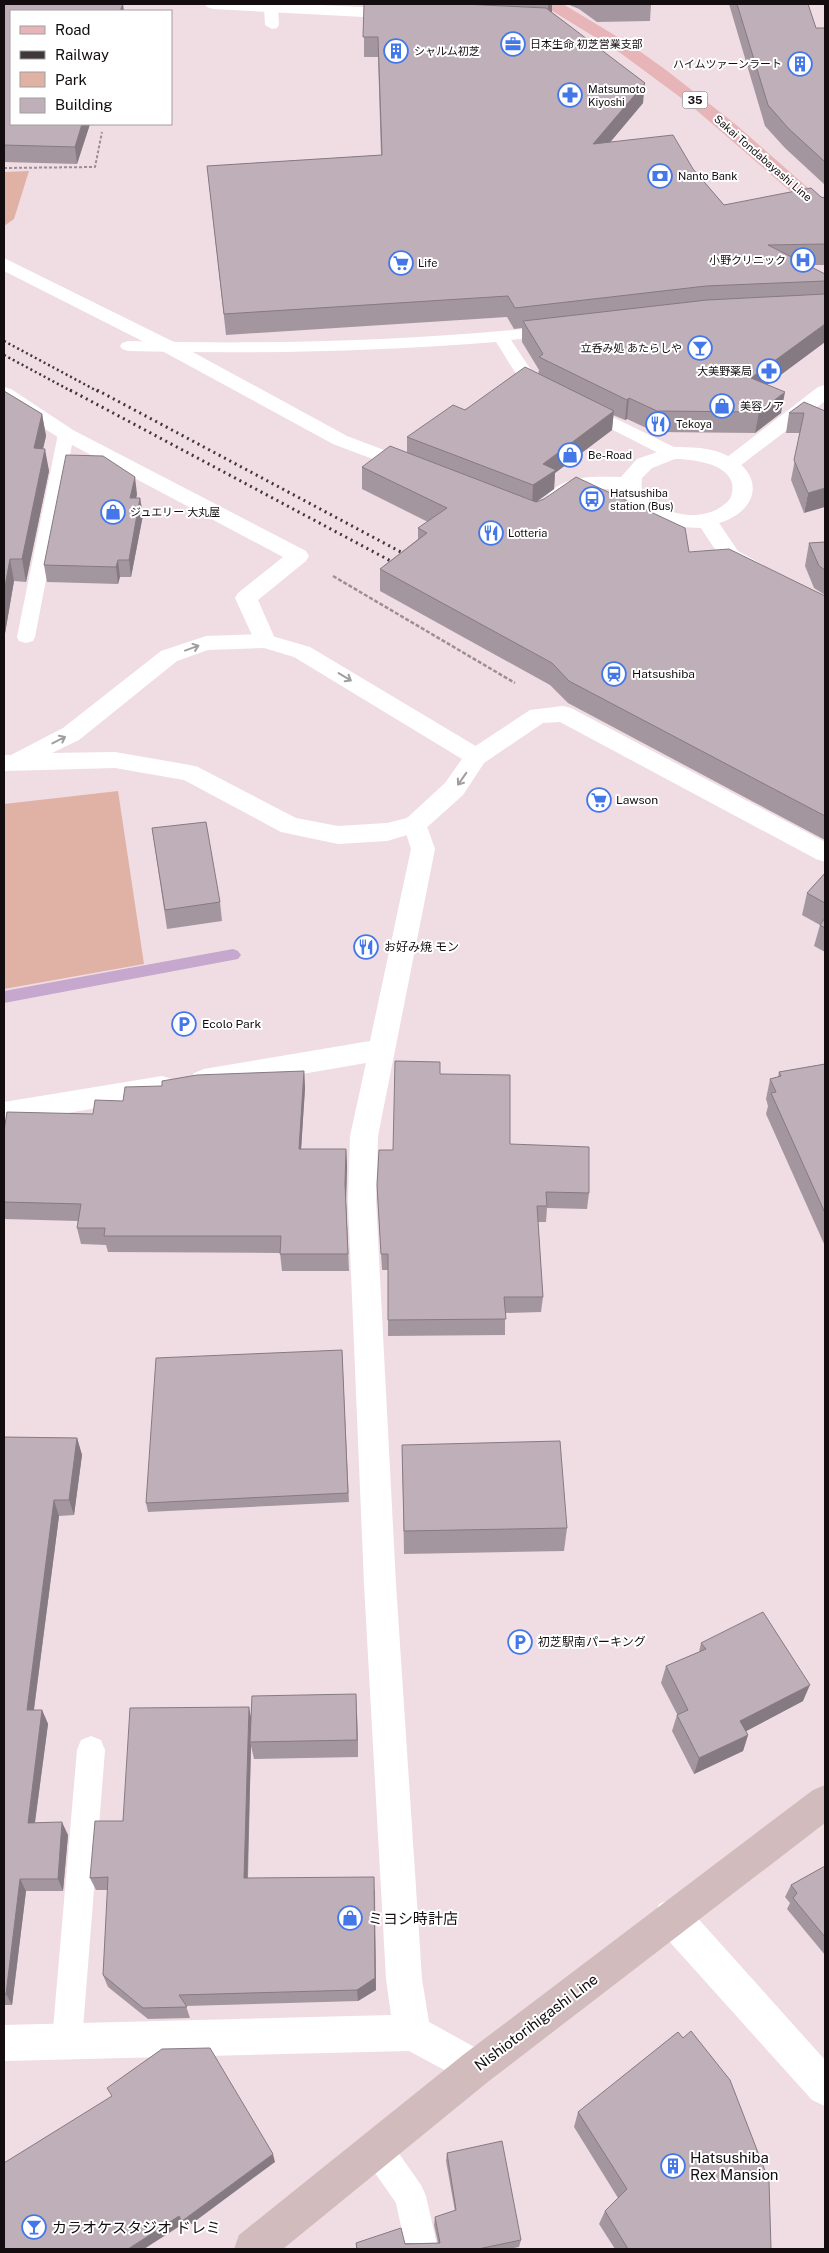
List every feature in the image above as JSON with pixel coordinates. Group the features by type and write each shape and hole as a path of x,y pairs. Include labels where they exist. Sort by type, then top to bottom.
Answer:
{"main road":[{"name":"Sakai Tondabayashi Line","path":"552,4 572,14 635,54 670,80 824,209"},
{"name":"Nishiotorihigashi Line","path":"252,2249 476,2068 825,1802"}],"street":[{"path":"213,4 414,14"},
{"path":"549,21 572,14"},
{"path":"4,264 171,348 340,440 430,474"},
{"path":"729,465 825,391"},
{"path":"4,393 66,434 298,556 246,598 265,641"},
{"path":"672,453 702,455 729,465 739,476 744,486 743,498 736,508 723,516 706,521 671,520 654,514 641,506 632,495 630,484 633,474 642,464 656,457 672,453"},
{"path":"542,509 580,483 630,484"},
{"path":"706,521 730,556 770,578"},
{"path":"10,763 71,734 169,656 206,643 265,641 302,652 476,757"},
{"path":"10,763 115,760 190,773 290,826 338,835 387,832 414,824 454,789 476,757 511,732 538,716 563,714 825,853"},
{"path":"412,2033 404,1979 381,1594 362,1200 364,1136 422,849 414,824"},
{"path":"4,1113 380,1050"},
{"path":"672,1917 825,2087"},
{"path":"4,2042 412,2033 476,2068"}],"lane":[{"path":"271,7 272,25"},
{"path":"128,346 171,348 357,345 501,337 566,329"},
{"path":"501,337 531,382 558,395"},
{"path":"575,404 672,453"},
{"path":"26,637 66,434"},
{"path":"67,2041 91,1750"},
{"path":"377,2149 410,2196 422,2249"}],"path":[{"path":"4,168 95,167 102,132"},
{"path":"298,556 469,654 563,714"}],"green space":[{"path":"29,171 14,219 4,226 4,172"},
{"path":"118,791 144,964 4,989 4,804"}],"building":[{"path":"4,4 123,4 120,10 10,10 10,125 82,125 75,147 4,145"},
{"path":"364,4 462,4 546,8 645,83 593,144 673,135 693,169 724,205 811,188 821,197 825,198 825,244 768,245 825,274 825,281 706,286 515,308 508,296 224,314 207,166 382,155 378,37 363,37"},
{"path":"737,4 808,4 816,28 825,28 825,162 788,128 768,105"},
{"path":"825,294 825,324 751,378 785,392 759,412 657,411 629,398 627,400 539,357 543,354 523,321 707,300"},
{"path":"525,367 614,411 543,464 556,470 533,485 407,437 453,405 465,410"},
{"path":"4,391 42,414 34,448 45,449 22,559 10,559 4,592"},
{"path":"804,402 825,411 825,488 808,493 794,460 804,413 789,413"},
{"path":"390,446 536,502 544,499 576,477 685,528 689,552 729,549 825,596 825,816 569,681 552,663 380,569 427,533 418,528 447,508 362,467"},
{"path":"66,455 103,456 135,477 130,498 140,498 129,560 118,560 116,567 44,565"},
{"path":"825,542 825,570 819,566 809,543"},
{"path":"206,822 220,902 165,910 152,828"},
{"path":"825,873 825,903 807,893"},
{"path":"825,918 825,928 820,925"},
{"path":"395,1061 440,1062 440,1074 510,1075 510,1144 589,1147 589,1193 546,1192 547,1206 537,1206 543,1297 504,1297 506,1319 388,1320 388,1254 381,1254 377,1185 379,1150 393,1150"},
{"path":"825,1064 825,1213 771,1093 776,1092 770,1079 781,1076 779,1072"},
{"path":"304,1071 299,1149 346,1149 345,1184 348,1254 280,1254 281,1236 104,1236 105,1228 77,1228 81,1204 4,1202 4,1131 7,1112 93,1114 95,1100 123,1101 125,1087 162,1086 162,1081 197,1075"},
{"path":"342,1350 348,1493 146,1503 156,1358"},
{"path":"4,1437 77,1438 69,1500 54,1500 27,1710 42,1710 28,1823 62,1822 58,1879 20,1879 6,1994 4,1994"},
{"path":"560,1441 567,1528 404,1531 402,1445"},
{"path":"763,1612 810,1685 740,1721 748,1735 699,1758 677,1715 688,1710 666,1666 706,1649 701,1643"},
{"path":"356,1694 357,1740 250,1742 252,1696"},
{"path":"249,1707 244,1878 374,1877 375,1978 357,1990 179,1995 187,2007 143,2008 103,1975 108,1877 90,1878 95,1821 123,1821 130,1708"},
{"path":"825,1866 825,1937 793,1898 797,1893 791,1885"},
{"name":"Hatsushiba Rex Mansion","path":"691,2031 730,2080 769,2181 771,2249 628,2249 605,2211 627,2189 578,2112 678,2032 683,2038"},
{"path":"210,2048 273,2154 182,2221 179,2216 128,2249 4,2249 4,2163 112,2096 107,2088 162,2049"},
{"path":"502,2141 521,2240 478,2249 357,2249 356,2243 401,2228 405,2244 440,2243 435,2217 456,2210 447,2153"}],"waterway":[{"path":"4,997 233,955"}],"railway":[{"path":"4,341 99,392"},
{"path":"4,355 73,392"},
{"path":"70,390 402,567"},
{"path":"97,390 414,559"}],"place":[{"name":"日本生命 初芝営業支部","path":"513,44"},
{"name":"シャルム初芝","path":"396,51"},
{"name":"ハイムツァーンラート","path":"800,64"},
{"name":"Matsumoto Kiyoshi","path":"570,95"},
{"name":"Nanto Bank","path":"660,176"},
{"name":"小野クリニック","path":"803,260"},
{"name":"Life","path":"401,263"},
{"name":"立呑み処 あたらしや","path":"700,348"},
{"name":"大美野薬局","path":"769,371"},
{"name":"美容ノア","path":"722,406"},
{"name":"Tekoya","path":"658,424"},
{"name":"Be-Road","path":"570,455"},
{"name":"Hatsushiba station (Bus)","path":"592,499"},
{"name":"ジュエリー 大丸屋","path":"113,512"},
{"name":"Lotteria","path":"491,533"},
{"name":"Hatsushiba","path":"614,674"},
{"name":"Lawson","path":"599,800"},
{"name":"お好み焼 モン","path":"366,947"},
{"name":"Ecolo Park","path":"184,1024"},
{"name":"初芝駅南パーキング","path":"520,1642"},
{"name":"ミヨシ時計店","path":"350,1918"},
{"name":"Hatsushiba Rex Mansion","path":"673,2166"},
{"name":"カラオケスタジオ ドレミ","path":"34,2227"}]}
